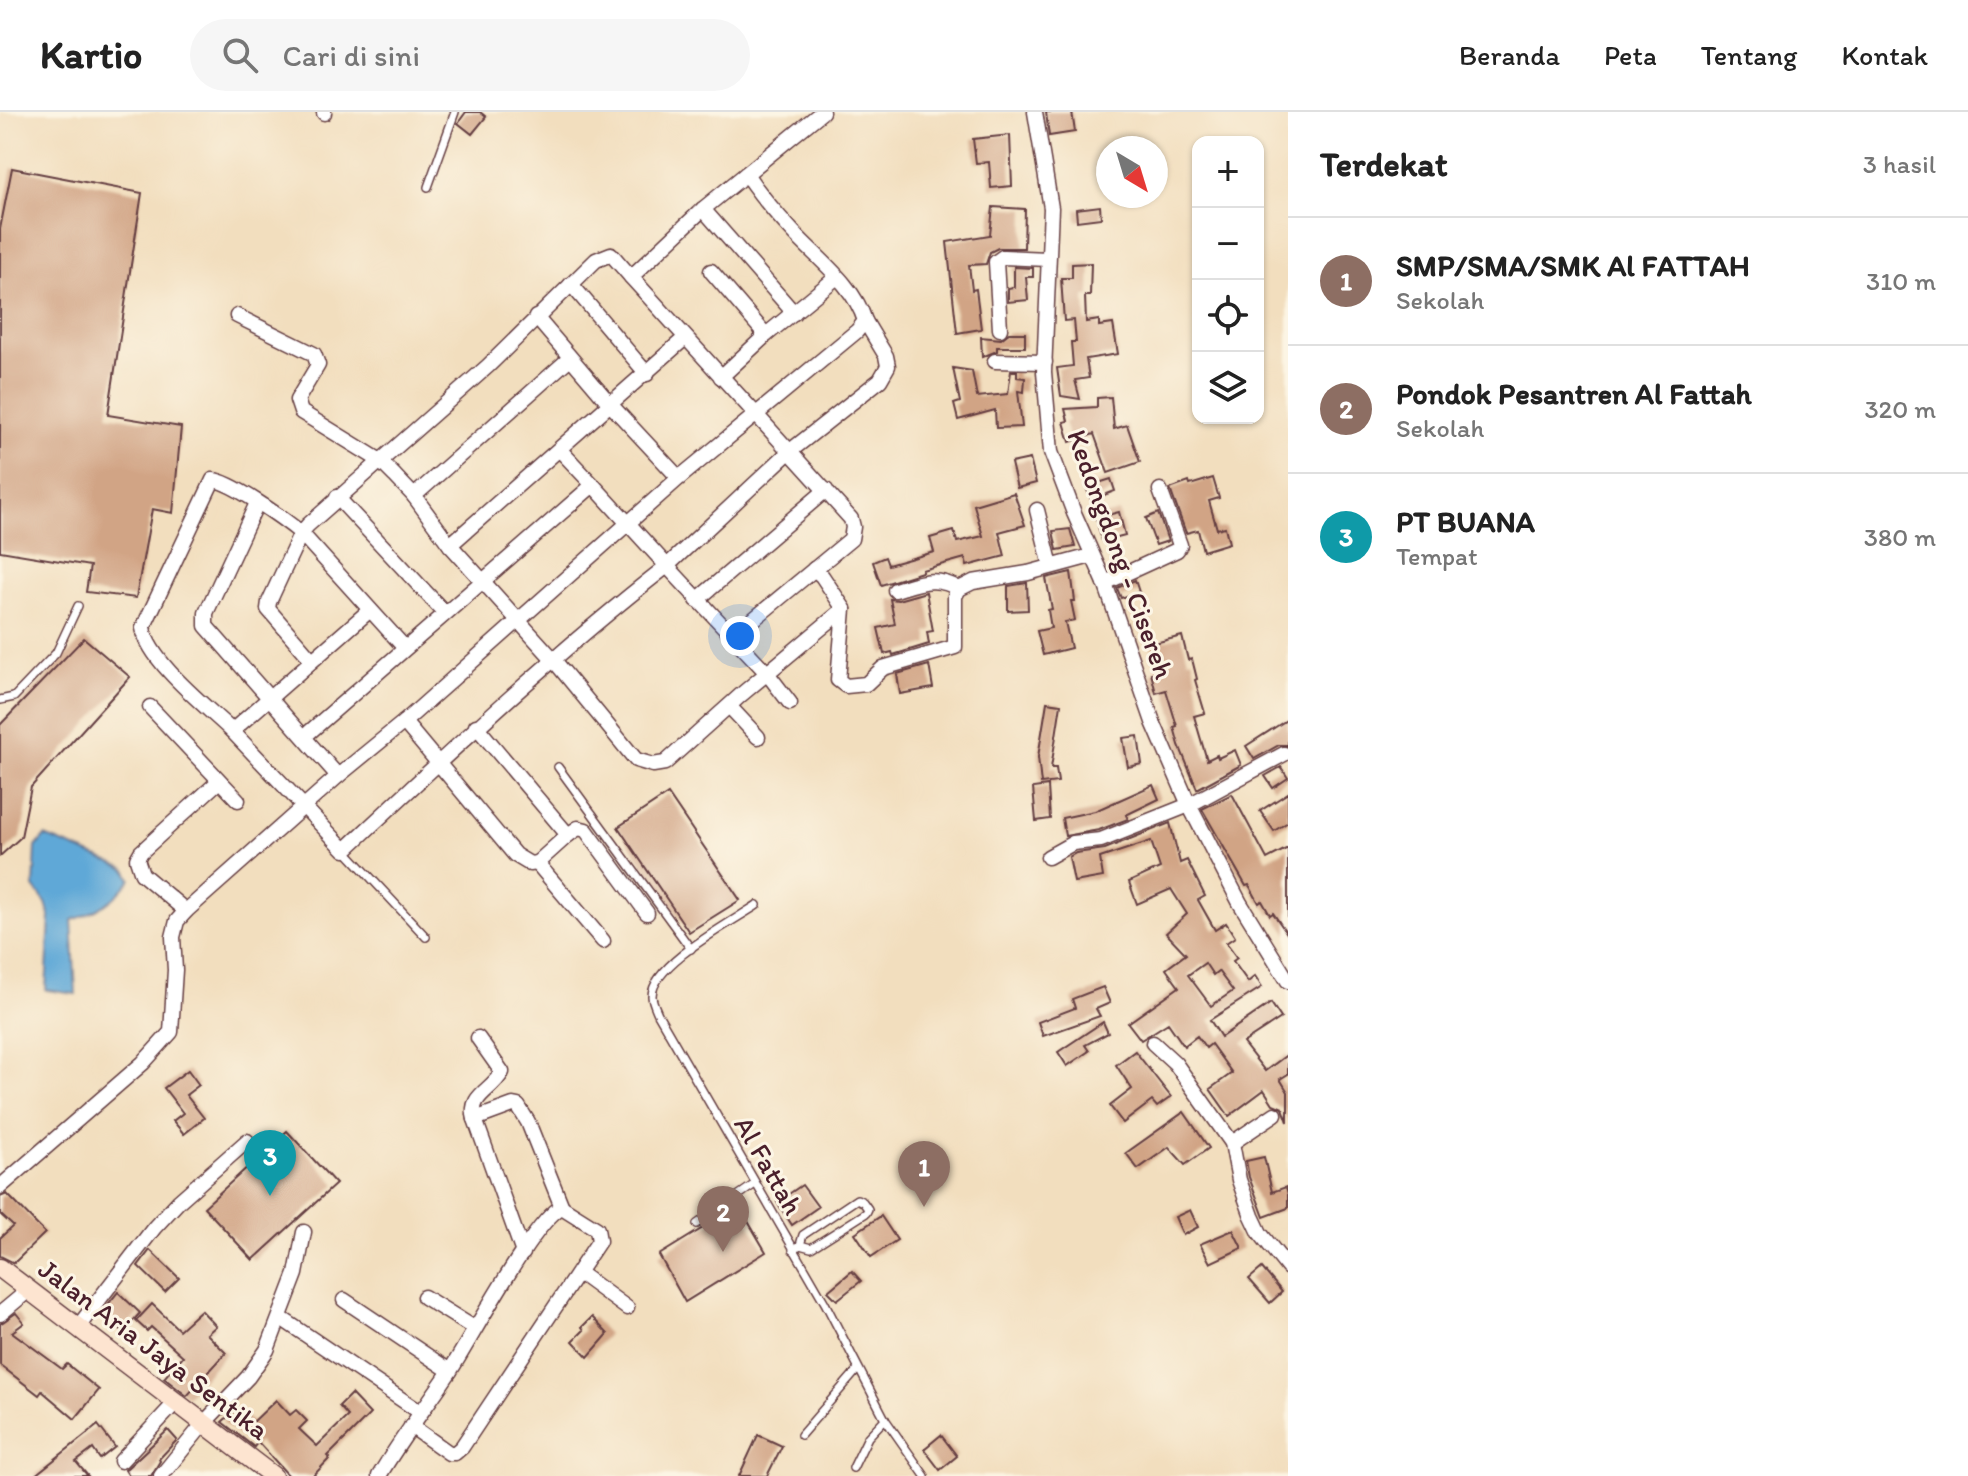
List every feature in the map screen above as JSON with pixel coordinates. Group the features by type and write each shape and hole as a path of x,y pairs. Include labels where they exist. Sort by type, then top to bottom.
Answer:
{"street":[{"path":"631,277 703,209 822,112"},
{"name":"Kedongdong - Cisereh","path":"1035,112 1049,188 1045,362 1051,452 1091,556 1105,583 1153,722 1189,805 1240,903 1288,981"},
{"path":"404,647 301,533 281,516 218,480 210,482 143,628 145,640 157,658 232,731 345,850 476,726 667,566 789,452 880,380 885,372 888,366 886,356 855,300 792,231 746,174"},
{"path":"703,209 794,313"},
{"path":"312,660 268,609 301,533 337,497 488,366 596,260 611,254 851,519 851,539 731,638"},
{"path":"1000,329 996,262 1003,257 1048,259"},
{"path":"711,271 766,335"},
{"path":"721,377 766,335 837,277"},
{"path":"571,284 647,374"},
{"path":"237,316 314,354 318,365 297,400 301,412 379,460 414,496 450,545 553,659 636,760 653,765 665,763 844,609"},
{"path":"536,317 610,404 679,478"},
{"path":"0,1187 164,1043 171,1032 175,970 173,937 177,921 186,911 679,478 857,331 865,321"},
{"path":"450,545 685,338"},
{"path":"414,496 570,358"},
{"path":"995,361 1045,362"},
{"path":"560,450 630,523 731,638 767,673 790,703"},
{"path":"305,736 593,485"},
{"path":"697,600 826,490"},
{"path":"1105,583 1177,550 1180,545 1160,490"},
{"path":"337,497 444,612"},
{"path":"257,503 204,619 215,636 338,776"},
{"path":"1037,510 1051,566"},
{"path":"814,569 829,584 844,609 838,680 846,686 860,686 892,665 955,647 955,596 959,589 973,582 1091,556"},
{"path":"895,590 934,579 944,580 959,589"},
{"path":"232,731 370,610"},
{"path":"150,707 238,800"},
{"path":"730,707 758,737"},
{"path":"404,722 515,855 530,864 537,863 578,828 586,830 647,913"},
{"path":"476,726 568,835"},
{"path":"1048,857 1073,843 1101,840 1189,805 1284,754"},
{"path":"186,911 142,874 137,859 219,781"},
{"path":"537,863 603,941"},
{"path":"478,1038 503,1071 499,1079 472,1105 523,1253"},
{"path":"1153,1043 1178,1066 1232,1143 1239,1180 1252,1216 1260,1233 1288,1268"},
{"path":"411,1426 449,1453 455,1453 462,1447 599,1241 597,1229 562,1207 528,1122 518,1106 513,1105 475,1119"},
{"path":"1232,1143 1275,1114"},
{"path":"78,1327 154,1228 179,1201 247,1141"},
{"path":"379,1476 450,1371 523,1253 551,1216 562,1207"},
{"path":"161,1476 204,1423 248,1377 267,1350 296,1274 304,1232"},
{"name":"Jalan Aria Jaya Sentika","path":"0,1268 273,1476"},
{"path":"579,1273 627,1308"},
{"path":"0,1314 30,1289"},
{"path":"424,1297 474,1328"},
{"path":"344,1300 450,1371"},
{"path":"281,1318 420,1412"},
{"path":"121,1461 176,1402"}],"lane":[{"path":"428,187 455,112"},
{"path":"0,700 14,697 56,653 78,606"},
{"path":"558,767 691,949"},
{"path":"345,850 426,937"},
{"name":"Al Fattah","path":"757,905 672,963 657,981 652,996 658,1014 755,1184 796,1248 885,1419 925,1476"},
{"path":"697,1224 755,1184"},
{"path":"857,1199 868,1209 811,1248 796,1248 803,1235 857,1199"},
{"path":"801,1435 858,1369"},
{"path":"853,1468 868,1437 885,1419"}],"water":[{"path":"45,836 126,869 131,879 105,905 72,920 76,994 46,990 50,917 46,903 34,887 36,847"}],"building":[{"path":"466,112 480,112 486,117 472,134 458,123"},
{"path":"1046,112 1072,112 1075,132 1049,136"},
{"path":"1010,135 1012,186 991,188 989,162 976,163 973,139"},
{"path":"12,168 142,193 108,415 181,427 173,513 152,509 136,598 86,592 90,566 0,551 0,229"},
{"path":"993,207 1025,209 1024,248 998,248 990,252 986,264 969,265 972,290 976,289 981,329 957,333 947,242 990,235"},
{"path":"1100,208 1101,218 1077,221 1076,209"},
{"path":"1091,263 1090,296 1085,296 1086,322 1099,320 1099,326 1113,324 1118,354 1086,359 1089,378 1075,380 1080,399 1061,396 1057,368 1073,366 1071,342 1076,342 1074,320 1064,321 1061,278 1072,278 1072,264"},
{"path":"1014,267 1033,268 1033,277 1026,277 1028,300 1008,302 1008,288 1014,287"},
{"path":"1009,333 1025,333 1025,347 997,347 997,351 982,357 981,337 1001,339"},
{"path":"953,368 972,371 977,397 1008,394 1011,371 1017,371 1017,377 1025,378 1024,392 1018,391 1022,427 996,428 995,410 958,420 954,404 960,402"},
{"path":"1111,397 1114,429 1127,425 1140,462 1108,473 1094,434 1070,442 1064,422 1068,421 1065,409 1097,407 1097,398"},
{"path":"1030,459 1036,483 1017,488 1011,463"},
{"path":"1213,478 1219,498 1209,501 1217,529 1225,527 1229,543 1203,551 1198,530 1186,533 1170,489"},
{"path":"1111,479 1115,491 1091,500 1086,487"},
{"path":"1014,493 1025,525 999,532 1005,556 967,566 965,558 881,585 873,562 885,557 888,565 934,552 930,538 954,531 957,542 983,536 974,505"},
{"path":"1119,512 1125,535 1102,541 1096,518"},
{"path":"1158,513 1168,541 1156,545 1146,518"},
{"path":"1070,529 1075,547 1057,550 1053,531"},
{"path":"1071,572 1075,601 1071,601 1075,620 1065,622 1071,648 1043,655 1037,631 1051,628 1048,610 1052,609 1046,578"},
{"path":"1135,580 1139,592 1121,598 1117,588"},
{"path":"1027,583 1028,610 1008,611 1008,586"},
{"path":"926,592 933,631 927,632 929,644 893,655 892,652 884,654 878,628 895,624 890,599 898,600"},
{"path":"1182,636 1188,660 1192,659 1205,713 1194,716 1207,760 1235,750 1241,765 1197,789 1179,745 1174,727 1177,726 1166,690 1156,693 1151,673 1158,672 1151,644"},
{"path":"84,638 130,677 31,787 21,837 0,856 0,725"},
{"path":"929,665 933,688 900,694 897,674"},
{"path":"1047,702 1061,704 1051,768 1056,768 1058,782 1041,784 1038,757"},
{"path":"1288,719 1288,745 1279,745 1254,759 1246,746"},
{"path":"1138,736 1142,764 1128,767 1123,738"},
{"path":"1281,767 1288,778 1273,788 1265,776"},
{"path":"1153,785 1159,799 1126,815 1128,819 1099,830 1065,836 1062,818 1095,811"},
{"path":"1048,786 1050,819 1036,821 1033,788"},
{"path":"1288,793 1288,822 1274,831 1260,811"},
{"path":"668,794 740,900 689,932 618,827"},
{"path":"1232,794 1267,859 1288,848 1288,935 1273,913 1270,915 1262,901 1259,903 1249,885 1246,886 1202,809"},
{"path":"1170,823 1180,863 1187,860 1205,896 1198,900 1215,930 1226,923 1235,937 1226,943 1237,958 1233,961 1248,982 1255,976 1262,987 1210,1020 1221,1037 1271,1003 1281,1018 1243,1043 1265,1071 1288,1054 1288,1074 1280,1079 1288,1092 1288,1122 1283,1108 1273,1104 1264,1090 1229,1116 1210,1089 1232,1073 1211,1044 1206,1048 1197,1036 1184,1046 1168,1023 1141,1040 1128,1023 1179,987 1166,969 1186,954 1166,933 1187,914 1171,889 1137,904 1129,882 1160,868 1151,841 1100,858 1103,877 1074,882 1069,857 1105,849","holes":["1205,963 1213,975 1218,971 1233,991 1211,1006 1188,975"]},
{"path":"1103,987 1110,1003 1096,1009 1100,1016 1043,1036 1038,1022 1075,1008 1072,999"},
{"path":"1103,1022 1108,1033 1085,1045 1089,1051 1067,1066 1058,1052"},
{"path":"1135,1051 1171,1097 1157,1107 1152,1101 1123,1123 1110,1106 1132,1089 1116,1065"},
{"path":"188,1070 199,1085 186,1095 204,1118 184,1134 173,1121 183,1113 164,1088"},
{"path":"1184,1112 1209,1148 1185,1165 1169,1147 1138,1169 1126,1153"},
{"path":"287,1131 336,1184 253,1260 204,1207"},
{"path":"1264,1157 1272,1192 1286,1187 1288,1208 1264,1217 1246,1161"},
{"path":"802,1185 818,1207 792,1225 777,1202"},
{"path":"7,1194 45,1233 14,1263 0,1256 0,1238 13,1226 0,1214 0,1197"},
{"path":"739,1206 766,1252 685,1302 659,1255"},
{"path":"1190,1210 1198,1227 1183,1235 1175,1217"},
{"path":"881,1216 897,1240 871,1257 855,1233"},
{"path":"1233,1230 1242,1248 1210,1263 1200,1244"},
{"path":"150,1250 179,1278 165,1292 138,1266"},
{"path":"1262,1268 1282,1292 1270,1303 1249,1279"},
{"path":"852,1271 861,1281 837,1300 828,1291"},
{"path":"118,1292 140,1313 123,1332 102,1312"},
{"path":"152,1304 179,1330 201,1310 216,1326 207,1334 226,1353 187,1396 164,1378 183,1356 151,1327 147,1331 136,1321"},
{"path":"16,1313 24,1323 12,1332 62,1369 67,1364 99,1390 75,1419 42,1391 39,1395 0,1365 0,1324"},
{"path":"592,1317 608,1334 588,1357 573,1341"},
{"path":"351,1394 370,1414 328,1456 330,1458 313,1476 289,1476 258,1442 254,1447 222,1422 238,1408 252,1423 276,1400 290,1415 296,1410 307,1421 299,1429 317,1446 348,1416 339,1406"},
{"path":"98,1425 115,1447 100,1459 93,1449 76,1462 88,1476 34,1476"},
{"path":"168,1430 177,1440 159,1459 151,1476 129,1476 125,1470"},
{"path":"758,1435 782,1446 767,1476 739,1476"},
{"path":"941,1435 957,1456 940,1470 924,1449"}],"place":[{"name":"PT BUANA","path":"270,1196"},
{"name":"SMP/SMA/SMK Al FATTAH","path":"924,1207"},
{"name":"Pondok Pesantren Al Fattah","path":"723,1252"}]}
